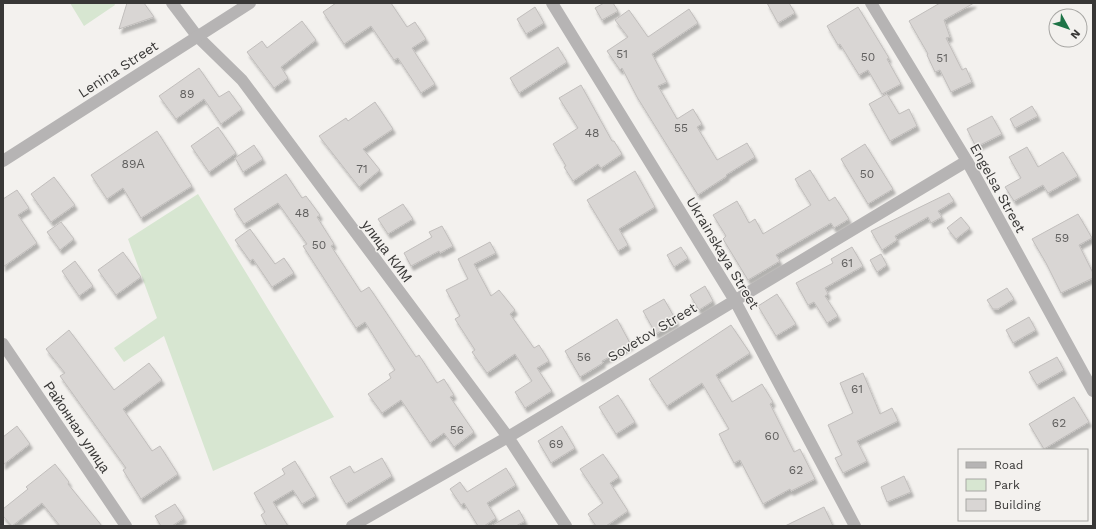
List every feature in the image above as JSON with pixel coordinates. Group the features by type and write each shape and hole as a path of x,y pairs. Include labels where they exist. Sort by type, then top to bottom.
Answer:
{"street":[{"name":"улица КИМ","path":"172,3 197,36 242,80 508,437 566,526"},
{"name":"Lenina Street","path":"3,162 250,3"},
{"name":"Ukrainskaya Street","path":"552,3 734,299 855,526"},
{"name":"Engelsa Street","path":"871,3 966,161 1093,391"},
{"name":"Sovetov Street","path":"352,526 508,437 734,299 966,161"},
{"name":"Районная улица","path":"3,344 126,526"}],"green space":[{"path":"70,3 114,3 115,5 84,26"},
{"path":"198,194 334,417 213,471 164,336 124,362 114,348 157,318 128,239"}],"building":[{"path":"127,3 144,3 154,17 119,29"},
{"path":"336,3 391,3 407,27 415,22 426,39 412,48 435,84 421,93 398,58 394,60 371,26 344,44 323,12"},
{"path":"604,3 613,3 618,11 602,20 595,8"},
{"path":"767,3 789,3 795,13 778,23"},
{"path":"940,3 974,3 944,20 950,37 946,38 962,70 966,68 972,82 951,92 940,70 935,72 927,55 928,54 909,21"},
{"path":"535,7 544,23 526,34 517,19"},
{"path":"858,7 889,58 887,59 901,84 882,94 868,70 859,75 827,26"},
{"path":"689,9 698,23 652,54 667,82 658,86 677,119 693,109 702,124 697,127 717,160 747,143 755,157 698,195 637,97 622,68 620,70 607,51 628,37 615,20 629,10 648,37"},
{"path":"302,21 316,40 281,67 288,78 274,88 247,52 262,41 267,48"},
{"path":"558,47 567,62 519,93 510,78"},
{"path":"199,68 219,97 229,91 242,109 221,124 204,99 176,119 159,96"},
{"path":"581,85 612,141 614,141 622,154 601,168 598,164 573,181 564,167 566,166 553,144 578,128 559,98"},
{"path":"887,94 899,114 909,109 917,126 890,141 869,104"},
{"path":"375,102 393,129 363,149 380,170 359,187 319,136 346,118 348,121"},
{"path":"1032,106 1038,116 1015,128 1010,119"},
{"path":"992,116 1002,134 976,147 967,129"},
{"path":"218,127 236,153 209,172 191,146"},
{"path":"157,131 192,186 141,218 123,188 107,199 91,175"},
{"path":"865,144 893,189 868,204 841,159"},
{"path":"254,145 263,159 243,172 235,158"},
{"path":"1027,147 1038,167 1063,152 1078,176 1048,193 1043,185 1014,201 1005,187 1021,178 1009,157"},
{"path":"810,170 829,201 835,197 849,219 834,228 831,223 776,255 780,261 748,280 723,239 726,236 713,215 737,201 749,223 755,219 763,234 811,205 795,179"},
{"path":"635,171 655,207 619,229 628,245 618,251 587,200"},
{"path":"286,174 302,198 306,196 320,215 317,217 334,244 331,246 361,292 369,287 416,357 419,355 437,383 444,379 454,395 450,397 474,432 454,447 444,433 430,443 401,400 382,413 368,394 391,378 389,374 395,370 365,322 356,328 303,246 307,244 278,203 244,224 234,209"},
{"path":"54,177 75,205 51,222 31,194"},
{"path":"17,190 29,208 18,215 37,243 3,267 3,199"},
{"path":"949,193 954,201 938,211 942,217 931,223 928,217 895,236 897,240 882,250 871,231"},
{"path":"403,204 413,219 388,234 378,219"},
{"path":"1078,214 1092,238 1079,245 1093,273 1093,278 1061,293 1032,239"},
{"path":"961,217 970,228 956,239 947,228"},
{"path":"61,222 74,239 60,250 47,232"},
{"path":"442,226 453,246 440,253 439,251 411,266 404,253 432,237 429,232"},
{"path":"250,229 275,264 284,258 294,273 272,287 253,259 250,261 235,240"},
{"path":"490,242 496,253 474,264 491,296 499,290 515,310 510,314 534,348 539,345 549,361 537,368 552,391 525,408 515,392 532,381 515,354 487,373 472,352 475,350 455,319 460,316 446,290 468,279 458,259"},
{"path":"681,247 688,258 674,267 667,255"},
{"path":"852,247 863,266 825,288 828,294 825,296 838,316 827,323 814,302 808,305 796,283 833,263 831,259"},
{"path":"123,252 141,277 116,295 98,270"},
{"path":"881,254 887,265 877,272 870,260"},
{"path":"75,261 93,286 79,296 62,271"},
{"path":"705,286 713,301 699,310 690,295"},
{"path":"1007,288 1014,299 998,309 993,309 987,300"},
{"path":"777,294 796,324 776,336 758,306"},
{"path":"664,299 677,322 656,334 643,311"},
{"path":"1029,317 1036,330 1013,343 1006,330"},
{"path":"617,319 631,345 602,361 603,363 580,377 565,351"},
{"path":"731,325 750,353 716,375 732,402 762,384 773,402 770,404 794,452 800,449 815,479 791,491 790,489 763,504 740,460 734,463 719,434 729,429 702,383 667,406 649,379"},
{"path":"69,330 114,390 149,363 162,380 123,409 152,451 160,446 178,474 141,499 123,470 126,468 60,376 65,373 46,349"},
{"path":"1057,357 1064,370 1037,385 1029,372"},
{"path":"863,373 880,414 892,408 898,421 857,441 867,461 843,473 835,458 842,455 828,425 853,413 840,383"},
{"path":"618,395 635,422 616,434 599,407"},
{"path":"1074,397 1089,422 1044,449 1029,424"},
{"path":"17,426 30,444 3,465 3,437"},
{"path":"562,426 575,448 551,463 538,441"},
{"path":"603,454 619,477 610,483 628,511 606,526 596,526 588,514 603,503 580,469"},
{"path":"382,458 392,476 346,504 330,477 350,466 354,473"},
{"path":"295,461 316,496 302,504 293,490 273,502 288,526 267,526 261,515 265,512 254,493 285,474 282,469"},
{"path":"55,464 69,482 68,484 102,526 60,526 42,503 12,526 3,516 3,509 28,489 26,487"},
{"path":"506,468 516,485 487,503 496,518 484,526 478,526 464,503 461,505 450,489 460,482 467,492"},
{"path":"904,476 911,492 887,502 881,487"},
{"path":"175,504 184,518 172,526 161,526 155,516"},
{"path":"824,507 833,526 785,526"},
{"path":"519,510 525,521 516,526 491,526"}]}
